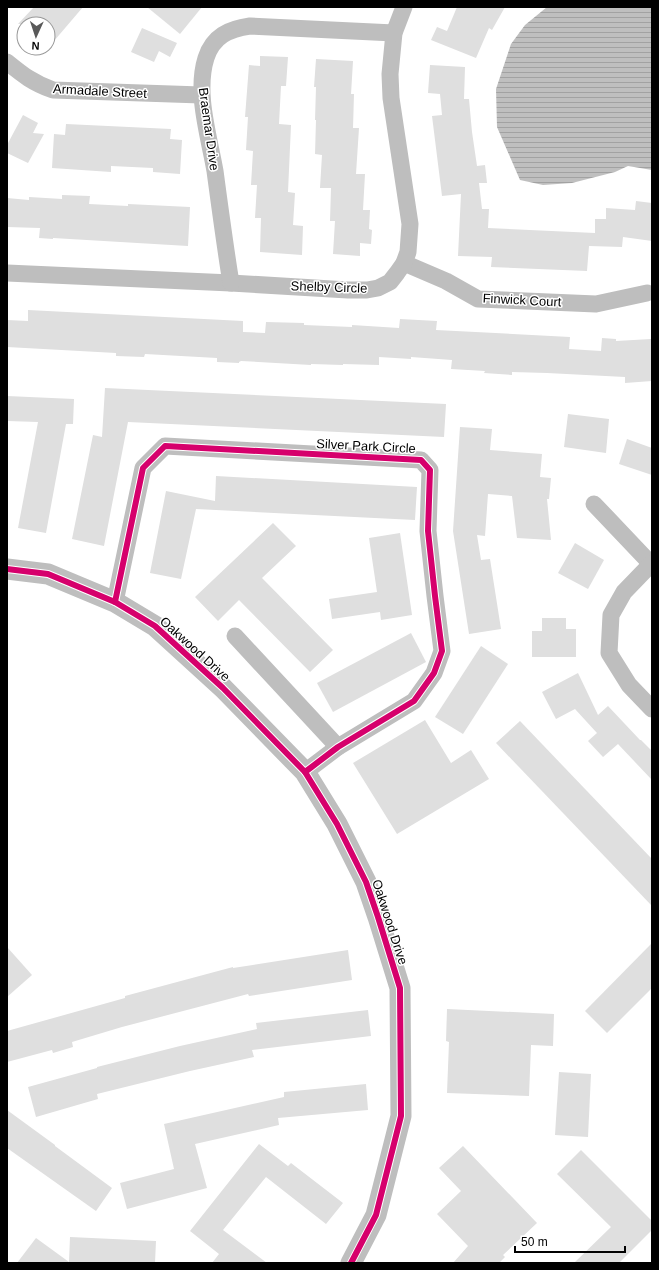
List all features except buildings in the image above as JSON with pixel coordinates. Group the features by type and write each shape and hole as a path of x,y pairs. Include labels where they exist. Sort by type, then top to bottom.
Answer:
{"street":[{"name":"Shelby Circle","path":"7,273 348,290 367,290 378,288 390,282 404,263 408,252 410,224 391,98 390,74 394,33 404,7"},
{"name":"Braemar Drive","path":"230,283 215,171 202,95 203,72 207,56 212,45 222,35 236,28 250,26 394,33"},
{"name":"Armadale Street","path":"7,62 27,79 53,90 202,95"},
{"name":"Finwick Court","path":"404,263 446,281 478,299 596,304 646,293"},
{"name":"Silver Park Circle","path":"115,602 143,468 165,446 421,460 430,470 428,531 442,651 434,673 414,701 338,747 304,772"},
{"path":"594,504 652,564 624,592 611,615 609,653 629,685 652,709"},
{"name":"Oakwood Drive","path":"7,569 48,574 115,602 155,626 223,688 304,772 337,824 366,882 400,988 401,1116 376,1215 351,1263"},
{"path":"235,636 338,747"}],"shaded area":[{"path":"547,7 652,7 652,170 628,166 615,172 572,183 543,185 520,180 497,127 496,89 511,44 525,25"}],"cycle path":[{"path":"115,602 143,468 165,446 421,460 430,470 428,531 442,651 434,673 414,701 338,747 305,772"},
{"path":"7,569 48,574 115,602 155,626 223,688 305,772 337,824 366,882 400,988 401,1116 376,1215 351,1263"}]}
